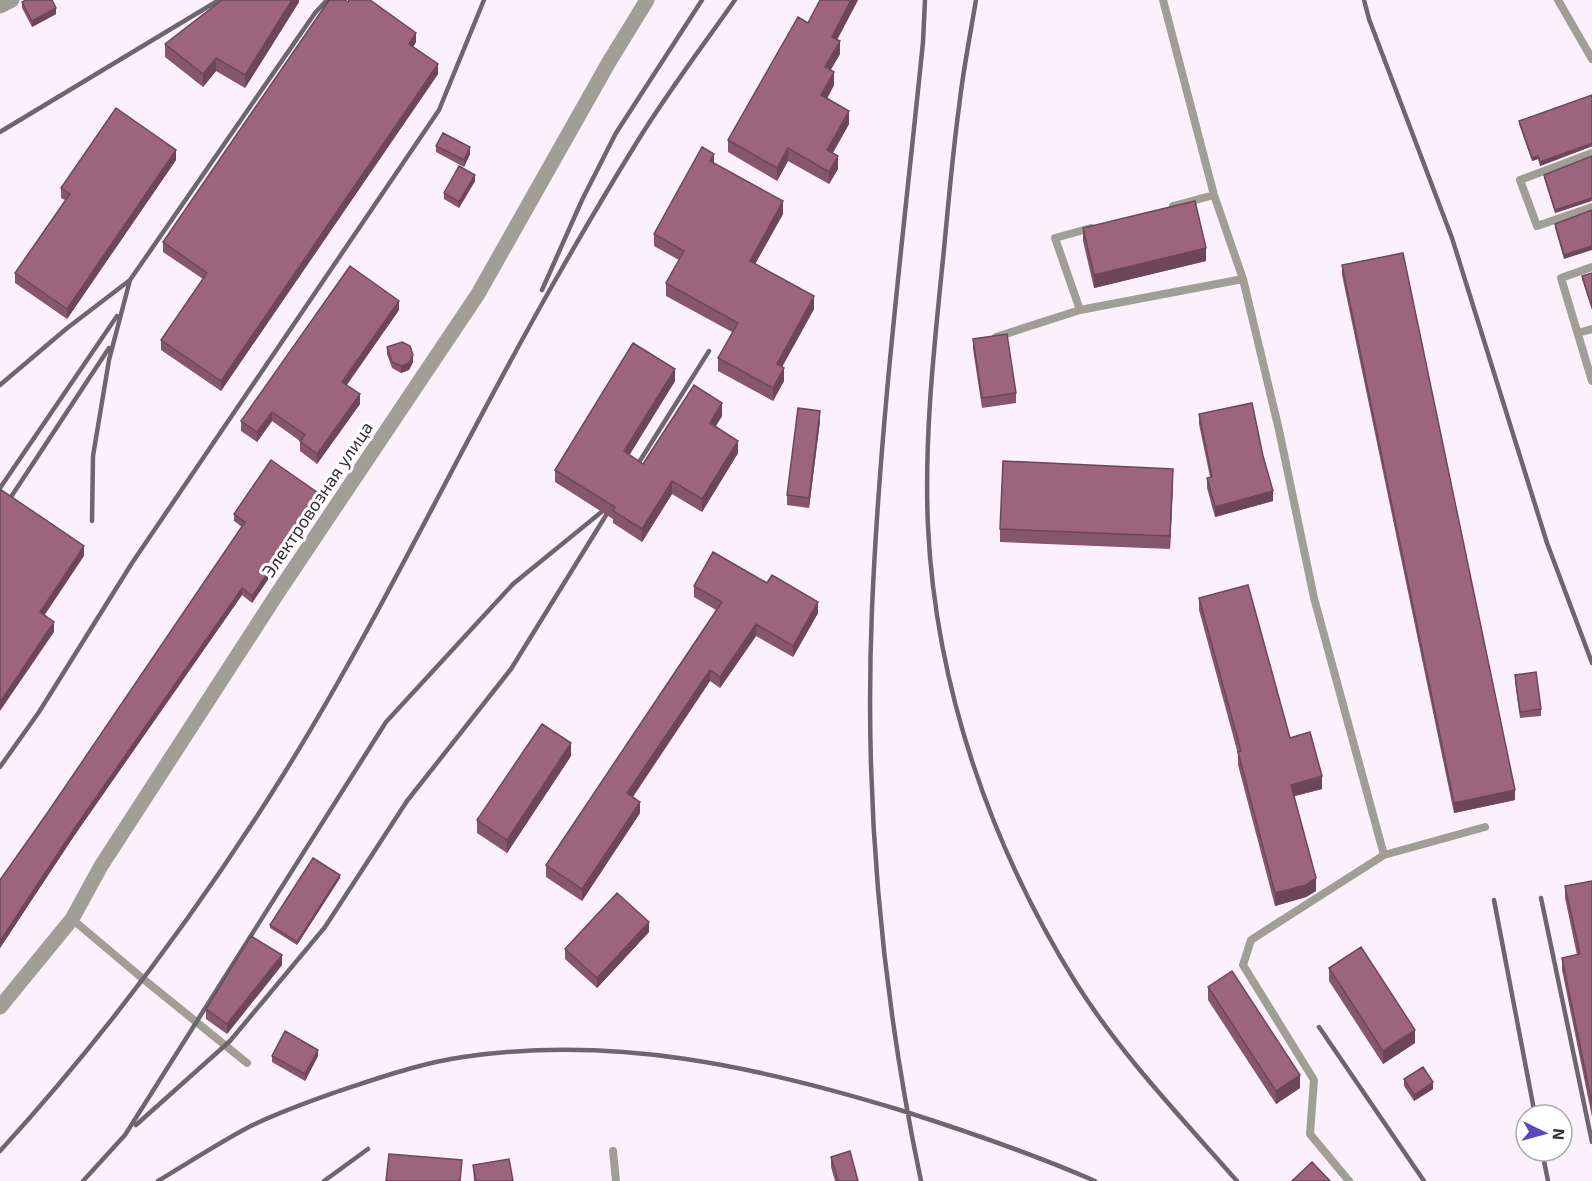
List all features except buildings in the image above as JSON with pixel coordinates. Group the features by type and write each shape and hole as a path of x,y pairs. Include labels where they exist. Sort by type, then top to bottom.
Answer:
{"street":[{"path":"0,6 12,0"},
{"name":"Электровозная улица","path":"0,1007 72,919 101,866 279,591 478,294 609,62 647,0"}],"lane":[{"path":"1163,0 1214,195 1243,279 1279,430 1314,598 1384,855"},
{"path":"1558,0 1592,59"},
{"path":"1592,153 1520,180 1537,226 1592,207"},
{"path":"1169,208 1214,195"},
{"path":"1080,310 1055,238 1100,226"},
{"path":"1592,267 1561,278 1592,381"},
{"path":"987,340 1080,310 1243,279"},
{"path":"1578,333 1592,329"},
{"path":"1349,1181 1310,1134 1314,1080 1243,965 1251,940 1384,855 1485,826"},
{"path":"72,919 247,1063"},
{"path":"613,1151 616,1181"}],"railway":[{"path":"0,132 219,0"},
{"path":"0,385 66,329 130,280 315,13 327,0"},
{"path":"0,767 39,712 132,563 439,110 484,0"},
{"path":"542,290 582,200 616,133 702,0"},
{"path":"0,1151 115,1015 186,920 254,821 322,711 357,649 525,334 588,223 648,124 735,0"},
{"path":"921,1181 907,1111 886,968 874,824 870,680 881,467 893,325 923,42 925,0"},
{"path":"976,0 954,145 936,326 927,460 928,527 933,587 956,706 973,764 1018,877 1076,983 1113,1036 1237,1181"},
{"path":"1364,0 1369,19 1452,238 1547,543 1592,663"},
{"path":"92,521 93,456 109,360 130,280"},
{"path":"0,488 117,316"},
{"path":"7,503 109,348"},
{"path":"631,475 709,351"},
{"path":"83,1181 125,1135 386,722 513,584 615,501"},
{"path":"136,1125 230,1041 325,927 407,801 511,669 608,512"},
{"path":"1541,898 1592,1142"},
{"path":"1494,900 1533,1103"},
{"path":"1319,1027 1424,1181"},
{"path":"158,1181 225,1140 258,1123 339,1091 385,1076 463,1057 519,1051 575,1050 630,1052 684,1059 792,1080 949,1126 1095,1181"},
{"path":"324,1181 368,1149"},
{"path":"1544,1163 1548,1181"}]}
